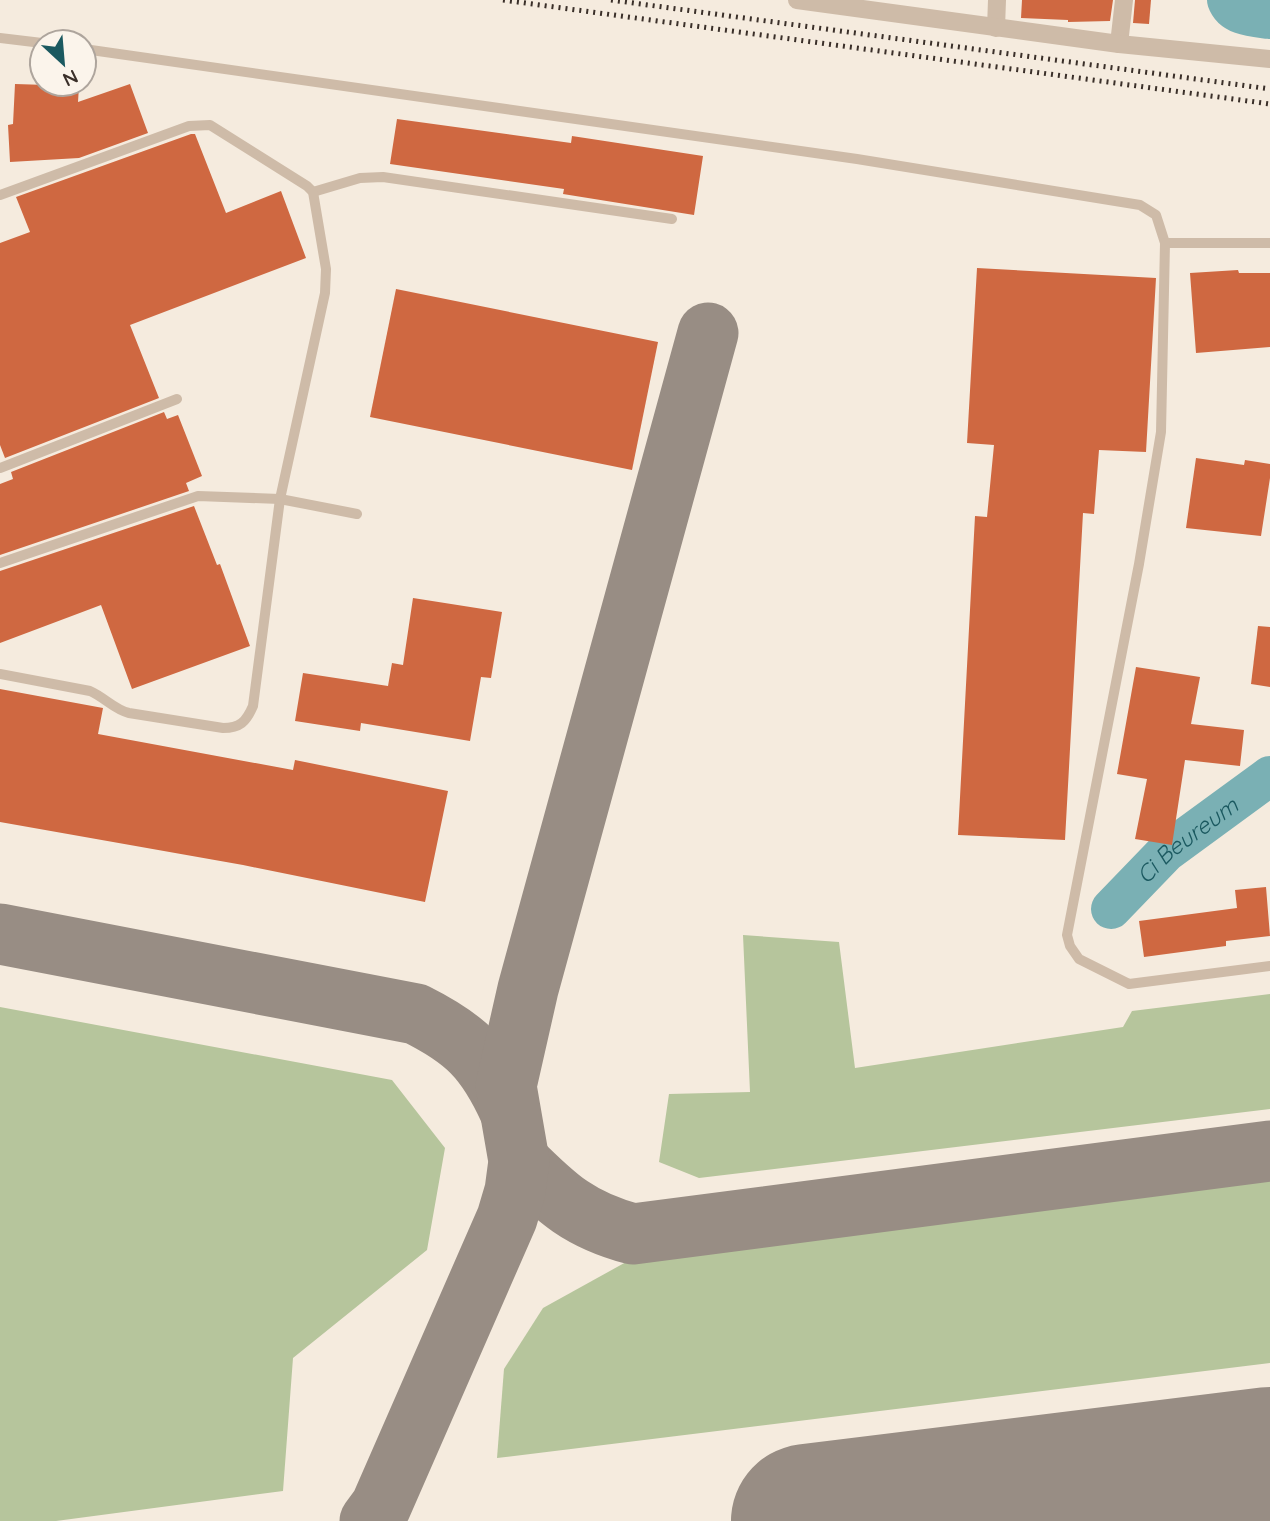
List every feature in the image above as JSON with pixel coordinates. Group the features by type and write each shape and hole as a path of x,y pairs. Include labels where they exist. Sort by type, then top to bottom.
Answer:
{"street":[{"path":"797,0 1119,44 1270,59"},
{"path":"996,28 998,0"},
{"path":"1119,44 1124,0"}],"lane":[{"path":"0,37 28,41"},
{"path":"98,51 857,159 1140,205 1156,215 1165,243 1161,432 1139,564 1067,935 1070,946 1079,959 1129,984 1270,966"},
{"path":"0,195 198,124 209,125 313,192 326,268 325,293 279,499 253,706 247,720 235,728 122,712 103,697 90,691 0,674"},
{"path":"313,192 360,178 383,177 672,219"},
{"path":"1165,243 1270,243"},
{"path":"0,468 177,399"},
{"path":"0,563 198,496 279,499 356,514"}],"green space":[{"path":"743,935 839,942 855,1068 1123,1027 1132,1011 1270,994 1270,1109 699,1178 659,1162 669,1094 750,1092"},
{"path":"0,1007 392,1080 445,1148 427,1250 293,1358 283,1491 56,1521 0,1521"},
{"path":"1270,1173 1270,1363 497,1458 504,1369 543,1308 646,1251"}],"building":[{"path":"1022,0 1113,0 1110,21 1068,22 1021,18"},
{"path":"1135,0 1151,0 1149,24 1133,23"},
{"path":"15,84 28,84 28,98 78,98 78,102 98,98 98,95 130,84 148,133 79,158 10,162 8,125 13,124"},
{"path":"397,119 571,143 572,136 703,156 694,215 563,194 564,189 390,164"},
{"path":"195,134 226,213 281,191 306,258 130,325 159,398 5,458 0,445 0,243 30,232 16,197"},
{"path":"977,268 1156,278 1146,452 1099,450 1094,514 1083,513 1065,840 958,835 975,516 987,517 994,445 967,443"},
{"path":"1238,270 1239,273 1270,273 1270,347 1196,353 1190,273"},
{"path":"396,289 658,342 632,470 370,417"},
{"path":"164,412 167,419 178,415 202,476 186,483 189,491 0,555 0,484 13,479 11,472"},
{"path":"1196,458 1244,465 1245,460 1270,464 1261,536 1186,528"},
{"path":"194,506 217,565 220,564 250,646 132,689 101,605 0,643 0,571"},
{"path":"413,598 502,612 491,678 481,677 470,741 361,723 360,731 295,721 303,673 388,686 392,663 403,665"},
{"path":"1258,626 1270,627 1270,687 1251,684"},
{"path":"1136,667 1200,677 1191,724 1244,730 1240,766 1185,760 1172,845 1135,839 1147,779 1117,774"},
{"path":"0,689 103,708 98,734 293,770 295,760 448,791 425,902 243,865 0,822"},
{"path":"1266,887 1270,936 1226,941 1226,946 1144,957 1139,921 1237,908 1235,890"}],"waterway":[{"name":"Ci Beureum","path":"1227,0 1239,13 1270,19"},
{"name":"Ci Beureum","path":"1111,909 1166,852 1270,776"}],"taxiway":[{"path":"370,1521 381,1506 507,1218 515,1191 519,1161 506,1086 528,989 708,333"},
{"path":"0,934 416,1014 448,1032 473,1052 492,1077 509,1109"},
{"path":"519,1161 558,1197 584,1215 633,1234 1270,1151"}],"runway":[{"path":"808,1521 1270,1464"}],"railway":[{"path":"503,0 1270,104"},
{"path":"611,0 1270,89"}]}
